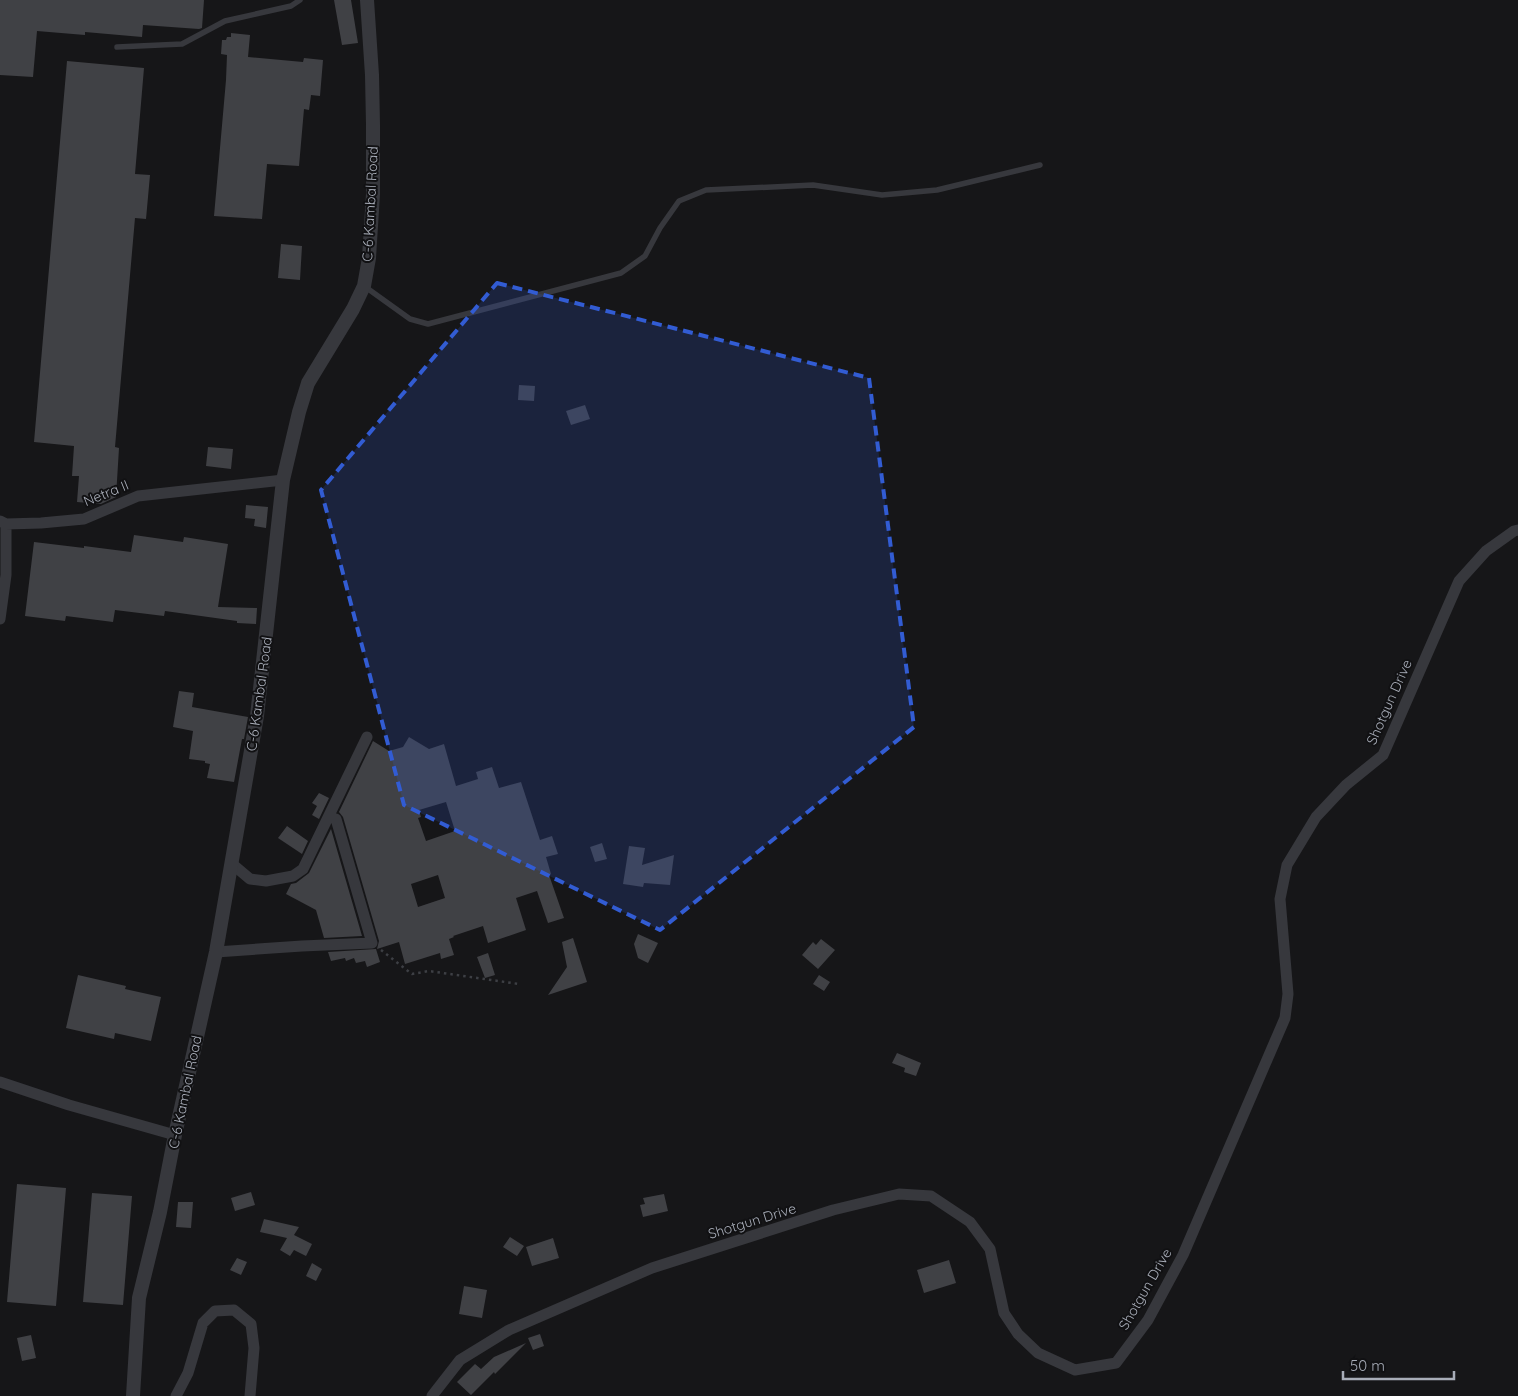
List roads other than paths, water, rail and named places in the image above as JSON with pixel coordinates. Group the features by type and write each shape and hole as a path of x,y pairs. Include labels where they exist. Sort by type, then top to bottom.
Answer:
{"street":[{"name":"C-6 Kambal Road","path":"133,1396 139,1298 160,1212 175,1135 216,952 259,707 283,480 296,421 308,383 353,309 364,286 370,258 372,75 367,0"},
{"name":"Netra II","path":"3,523 41,524 84,519 138,496 283,480"},
{"path":"0,619 6,575 3,523"},
{"name":"Shotgun Drive","path":"432,1396 460,1360 509,1330 652,1268 833,1210 899,1194 931,1196 970,1222 990,1249 1004,1313 1018,1334 1038,1353 1075,1370 1116,1363 1148,1320 1183,1255 1285,1018 1288,994 1280,900 1287,865 1316,817 1346,785 1383,755 1459,581 1486,551 1518,530"},
{"path":"231,863 250,879 266,881 292,876 303,869 367,737"},
{"path":"216,952 372,943 336,819"},
{"path":"0,1082 69,1105 175,1135"},
{"path":"176,1396 188,1373 202,1323 215,1311 234,1310 251,1324 254,1348 250,1396"}],"lane":[{"path":"116,47 182,44 225,21 292,6 300,0"},
{"path":"364,286 410,319 428,324 621,273 645,256 660,228 679,202 706,190 813,184 882,194 937,190 1040,165"}]}
